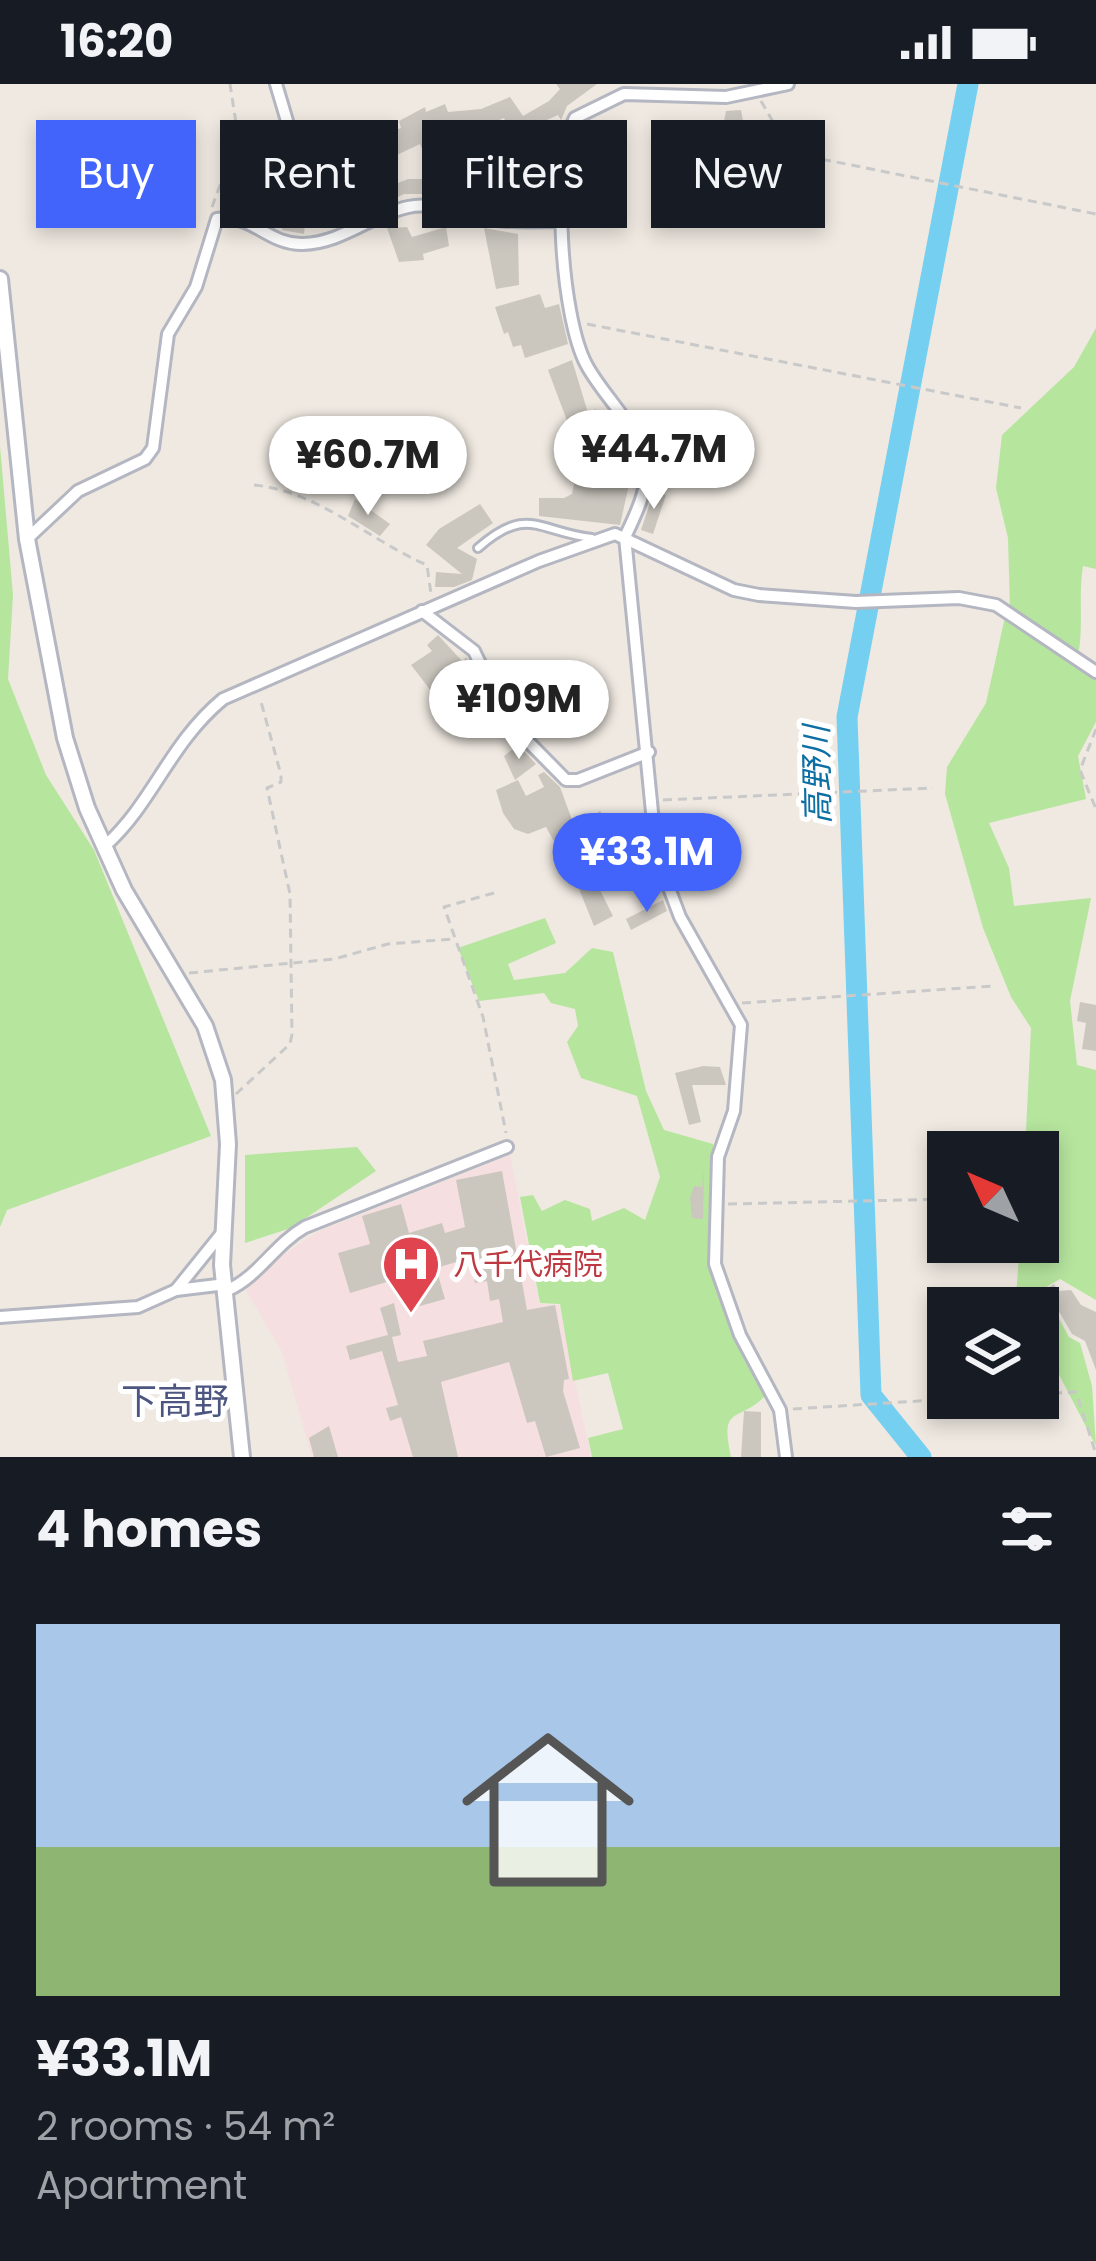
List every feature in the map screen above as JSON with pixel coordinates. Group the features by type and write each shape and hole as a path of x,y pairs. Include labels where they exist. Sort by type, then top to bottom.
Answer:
{"street":[{"path":"276,84 287,120"},
{"path":"575,118 624,94 704,98 757,93 788,84"},
{"path":"27,539 78,491 145,459 153,448 168,334 196,287 217,219 244,219 268,238 298,244 334,239 408,206 422,207"},
{"path":"565,228 574,322 584,361 634,437 646,468 625,537 649,752 651,833 665,884 734,1004 741,1025 734,1111 718,1157 715,1264 722,1290 780,1410 786,1457"},
{"path":"0,279 27,539 65,738 87,808 124,890 205,1026 225,1103 229,1144 222,1233 242,1457"},
{"path":"106,844 133,816 191,726 223,699 596,539 625,537 734,590 856,602 959,598 996,605 1096,672"},
{"path":"426,609 474,651 507,720 566,780 578,780 649,752"},
{"path":"0,1317 138,1307 176,1290 245,1282 286,1238 305,1227 507,1147"},
{"path":"176,1290 222,1233"}],"lane":[{"path":"478,548 511,524 525,521 596,539"}],"path":[{"path":"217,219 212,204 238,136 230,84"},
{"path":"757,93 792,152 1096,214"},
{"path":"571,120 575,118"},
{"path":"574,322 1021,408"},
{"path":"254,485 273,487 339,514 427,565 426,609"},
{"path":"225,1103 290,1044 290,894 267,788 281,782 281,776 256,682"},
{"path":"1096,729 1080,770 1096,809"},
{"path":"650,801 933,788"},
{"path":"494,893 444,907 483,1017 507,1147"},
{"path":"176,975 334,959 388,944 454,939"},
{"path":"734,1004 994,986"},
{"path":"720,1204 927,1199"},
{"path":"1059,1393 1076,1392 1096,1454"},
{"path":"780,1410 927,1400"}],"shaded area":[{"name":"八千代病院","path":"510,1155 539,1304 559,1305 591,1457 312,1457 282,1352 246,1290 277,1259 317,1232"}],"green space":[{"path":"1096,328 1096,569 1083,566 1078,656 1010,609 1008,538 996,488 1002,435 1074,367"},
{"path":"0,446 13,595 8,679 46,775 94,850 211,1136 7,1210 0,1227"},
{"path":"1005,617 1096,677 1096,722 1078,756 1086,799 989,823 1009,868 1014,906 1091,898 1070,1001 1077,1065 1096,1070 1096,1300 1060,1279 1046,1287 1017,1287 1018,1263 1059,1263 1059,1131 1026,1131 1031,1028 1011,997 983,928 945,794 947,767 986,703"},
{"path":"545,918 556,943 508,964 514,980 565,973 592,948 613,952 646,1091 664,1130 713,1144 711,1265 749,1366 766,1395 730,1421 731,1457 592,1457 588,1438 623,1429 608,1373 573,1381 560,1304 540,1303 520,1197 533,1195 542,1211 565,1200 590,1209 592,1221 624,1208 645,1220 660,1177 637,1096 581,1078 567,1042 578,1026 575,1009 551,1003 544,993 479,1001 458,948"},
{"path":"357,1147 376,1171 291,1228 245,1243 245,1155"},
{"path":"1059,1319 1069,1337 1080,1343 1092,1386 1096,1446 1059,1375"}],"building":[{"path":"556,84 597,84 567,106 561,120 558,115 547,120 422,120 422,149 420,144 398,154 399,121 425,107 426,112 445,104 448,112 481,109 510,97 523,116 560,89"},
{"path":"741,110 743,120 724,120 726,111"},
{"path":"422,179 422,194 398,197 398,183"},
{"path":"407,227 412,237 446,228 449,246 423,254 424,260 399,262 387,228"},
{"path":"484,228 518,234 519,285 496,289"},
{"path":"540,294 545,308 559,304 568,344 525,358 521,345 513,347 508,332 504,334 495,307"},
{"path":"572,360 588,413 596,409 602,422 612,418 618,426 620,433 600,439 606,458 635,462 635,480 630,480 620,525 539,516 539,498 564,498 572,494 574,484 597,488 601,461 584,466 548,370"},
{"path":"654,491 666,495 653,534 641,530"},
{"path":"355,499 390,524 380,536 348,516"},
{"path":"480,504 493,523 457,548 477,559 472,580 435,587 436,572 462,574 426,545 439,529"},
{"path":"438,635 463,662 466,657 477,679 459,692 462,699 445,709 411,665 432,651 427,645"},
{"path":"518,745 536,764 515,780 504,756"},
{"path":"544,772 560,787 575,828 600,811 632,859 646,854 652,871 634,878 632,874 600,890 613,916 594,926 575,879 555,855 560,852 546,827 528,834 514,829 503,813 496,790 518,780 526,796 544,787 538,775","holes":["599,832 615,862 591,874 574,848"]},
{"path":"663,900 667,911 631,930 626,919"},
{"path":"1080,1002 1096,1005 1096,1051 1082,1049 1086,1023 1077,1021"},
{"path":"720,1067 726,1085 692,1085 701,1122 689,1125 675,1073"},
{"path":"704,1170 703,1219 692,1218 690,1198 694,1186 702,1187"},
{"path":"502,1171 527,1310 555,1305 569,1379 564,1380 563,1391 580,1448 546,1457 535,1421 527,1423 509,1362 441,1382 458,1457 413,1457 401,1417 390,1421 386,1408 398,1405 382,1351 350,1360 346,1346 388,1335 380,1308 394,1303 401,1335 392,1337 398,1362 427,1356 423,1341 503,1322 499,1299 490,1301 487,1281 475,1283 470,1258 436,1268 445,1299 413,1308 401,1264 387,1268 390,1281 350,1293 338,1253 370,1244 362,1216 401,1204 409,1233 442,1223 445,1233 465,1227 456,1180"},
{"path":"1071,1290 1081,1305 1096,1312 1096,1370 1085,1341 1072,1334 1059,1312 1059,1291"},
{"path":"744,1411 761,1412 761,1457 741,1457"},
{"path":"329,1426 338,1457 314,1457 309,1438"}],"waterway":[{"name":"高野川","path":"921,1457 871,1395 847,717 968,84"}],"place":[{"name":"八千代病院","path":"411,1315"}],"district":[{"name":"下高野","path":"175,1401"}]}
